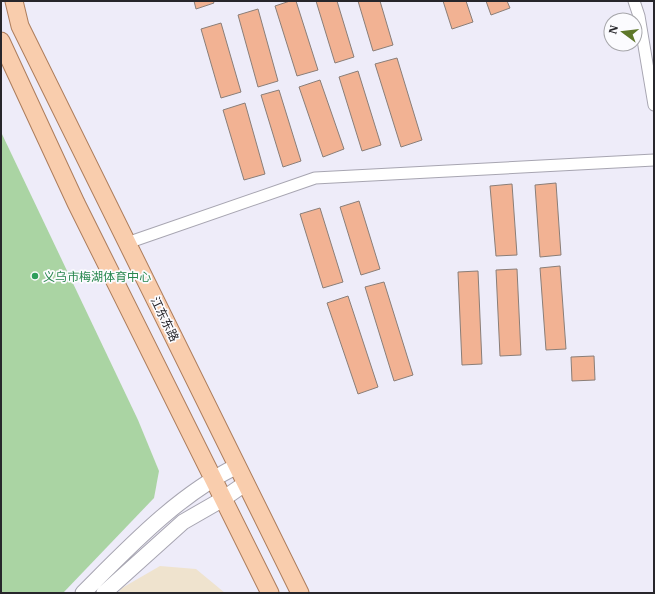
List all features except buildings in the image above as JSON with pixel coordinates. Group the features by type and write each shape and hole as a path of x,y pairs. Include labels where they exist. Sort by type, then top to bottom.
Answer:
{"main road":[{"name":"江东东路","path":"14,1 20,26 300,593"},
{"path":"1,41 76,203 270,593"}],"street":[{"path":"634,1 639,16 654,105"},
{"path":"128,243 315,178 654,160"},
{"path":"83,593 139,536 212,478 237,466"},
{"path":"104,593 183,522 223,499 246,482"}],"shaded area":[{"path":"160,566 196,569 225,593 118,593 122,588"}],"green space":[{"name":"义乌市梅湖体育中心","path":"1,132 138,420 159,471 154,498 63,593 1,593"}],"place":[{"name":"义乌市梅湖体育中心","path":"35,276"}]}
